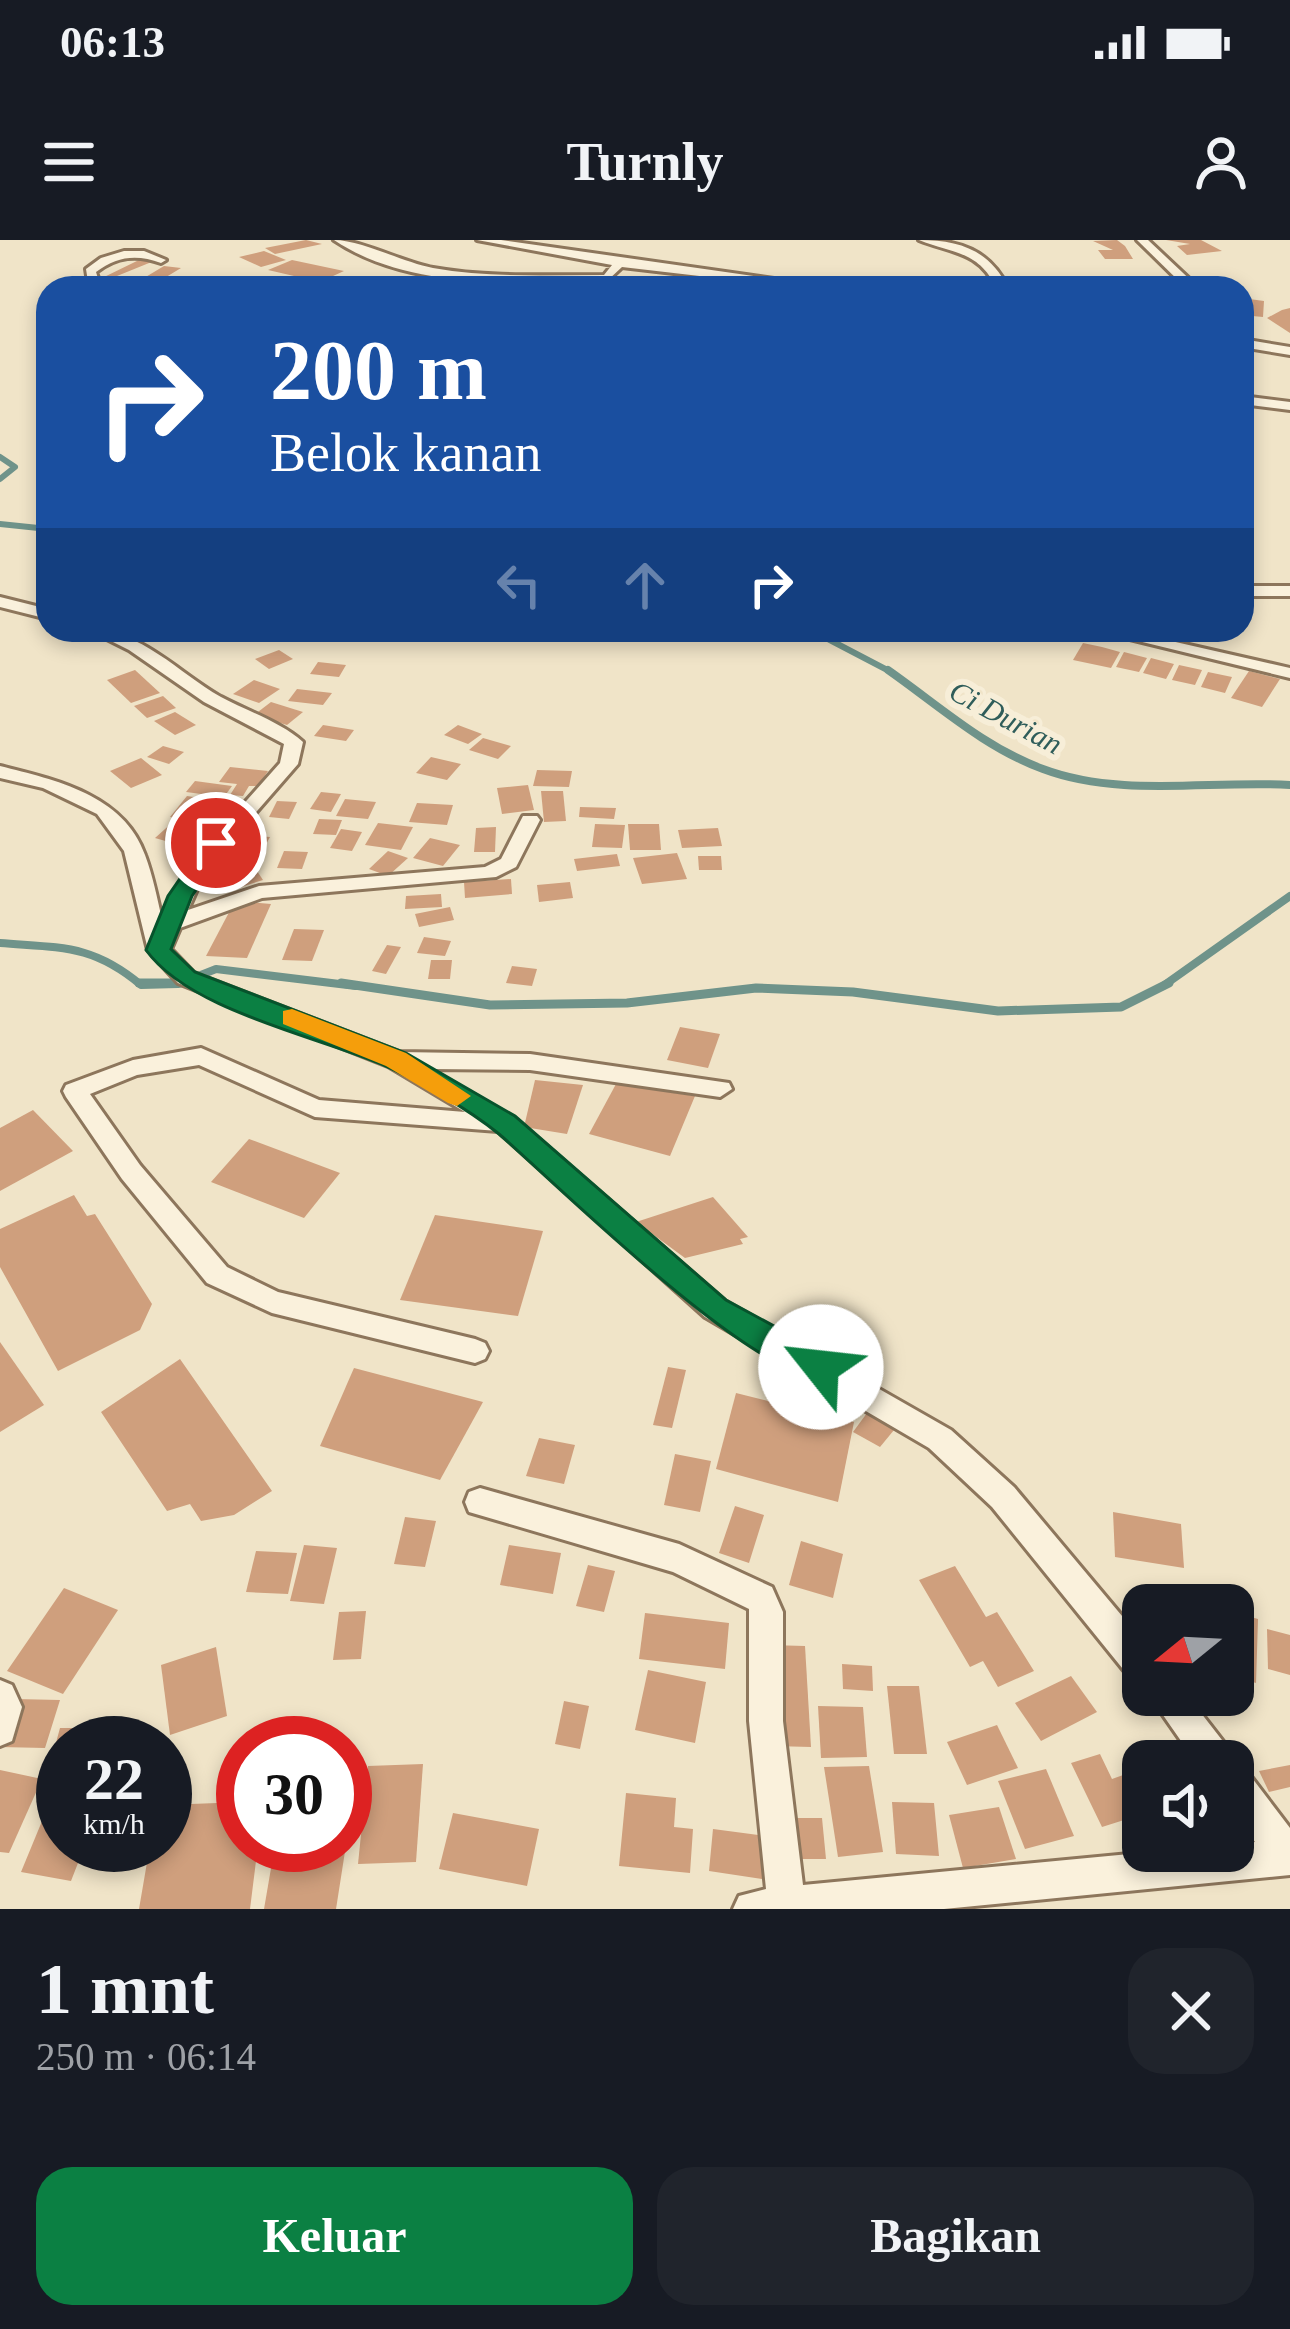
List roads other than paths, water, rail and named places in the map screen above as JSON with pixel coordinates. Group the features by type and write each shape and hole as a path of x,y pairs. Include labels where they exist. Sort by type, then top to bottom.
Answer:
{"street":[{"path":"338,240 378,258 458,275 508,276"},
{"path":"482,240 723,276"},
{"path":"924,240 943,241 983,258 995,276"},
{"path":"1142,240 1180,276"},
{"path":"91,276 98,262 133,254 161,260"},
{"path":"609,276 619,263"},
{"path":"679,276 714,275"},
{"path":"1254,345 1290,352"},
{"path":"1254,402 1290,406"},
{"path":"1254,591 1290,591"},
{"path":"0,602 36,611"},
{"path":"126,642 210,698 293,742 289,764 196,869 163,938"},
{"path":"1154,642 1290,673"},
{"path":"0,772 50,784 104,809 134,850 163,938 186,978 396,1060 505,1124 715,1309 940,1439 1003,1497 1122,1642"},
{"path":"163,938 259,892 489,873 509,863 530,820"},
{"path":"475,1351 272,1302 217,1275 130,1172 75,1091 133,1068 201,1056 315,1108 505,1124"},
{"path":"396,1060 530,1062 720,1089"},
{"path":"480,1502 679,1559 761,1598 766,1612 771,1777 770,1908 1289,1857"},
{"path":"0,1696 5,1707 0,1729"},
{"path":"1182,1716 1200,1740"},
{"path":"1254,1811 1289,1857"}],"waterway":[{"name":"Ci Durian","path":"0,457 15,467 0,479"},
{"name":"Ci Durian","path":"0,524 36,528"},
{"name":"Ci Durian","path":"834,642 890,671"},
{"name":"Ci Durian","path":"890,671 1001,750 1072,778 1134,785 1290,785"},
{"path":"1163,986 1290,896"},
{"path":"0,943 91,955 141,985 181,983"},
{"path":"181,983 216,969 356,986"},
{"path":"139,983 181,983"},
{"path":"341,983 490,1005 627,1003 756,988 853,992 998,1011 1121,1007 1163,986"},
{"path":"1163,986 1169,983"}]}
